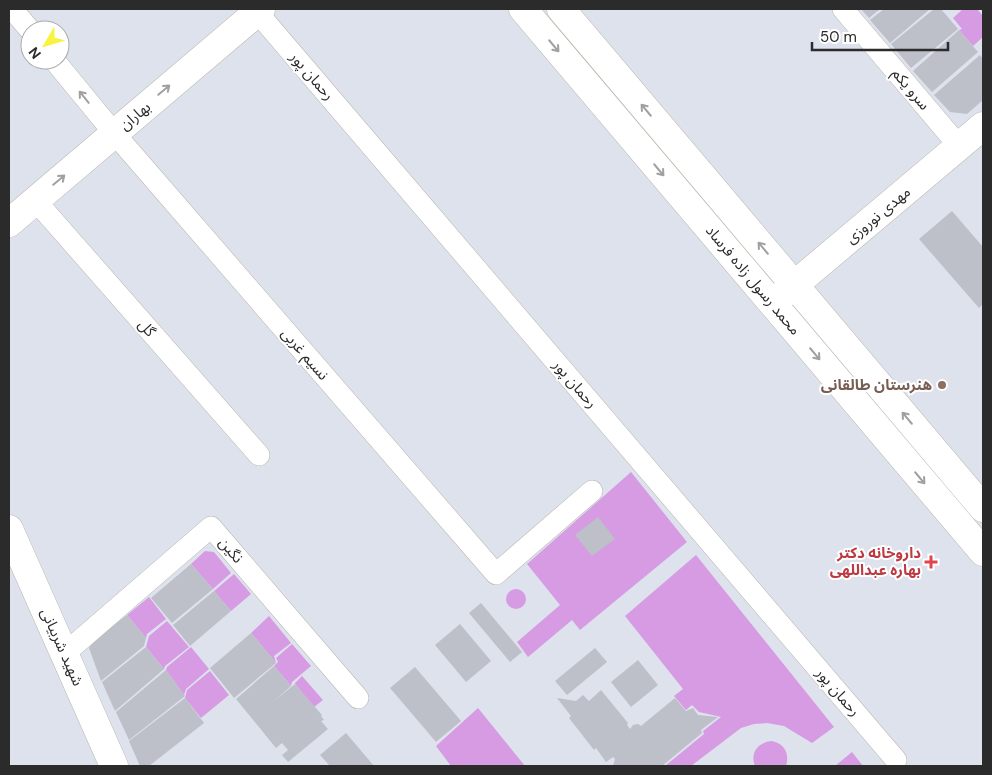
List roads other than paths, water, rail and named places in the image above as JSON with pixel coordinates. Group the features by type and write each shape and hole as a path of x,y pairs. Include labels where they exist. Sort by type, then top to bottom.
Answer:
{"street":[{"path":"12,9 21,20"},
{"name":"محمد رسول زاده فرساد","path":"522,9 773,303 974,524 983,552"},
{"name":"محمد رسول زاده فرساد","path":"561,9 983,508"},
{"name":"سرو یکم","path":"843,9 959,146"},
{"name":"بهاران","path":"9,223 257,10"},
{"name":"رحمان پور","path":"257,10 896,760"},
{"path":"574,70 596,51"},
{"name":"نسیم غربی","path":"62,70 114,133 496,574 592,491"},
{"name":"مهدی نوروزی","path":"773,303 983,126"},
{"name":"گل","path":"35,200 259,455"},
{"name":"نگین","path":"64,654 211,527 358,698"},
{"name":"شهید شربیانی","path":"9,529 114,766"}],"place":[{"name":"هنرستان طالقانی","path":"942,385"},
{"name":"داروخانه دکتر بهاره عبداللهی","path":"931,562"}]}
